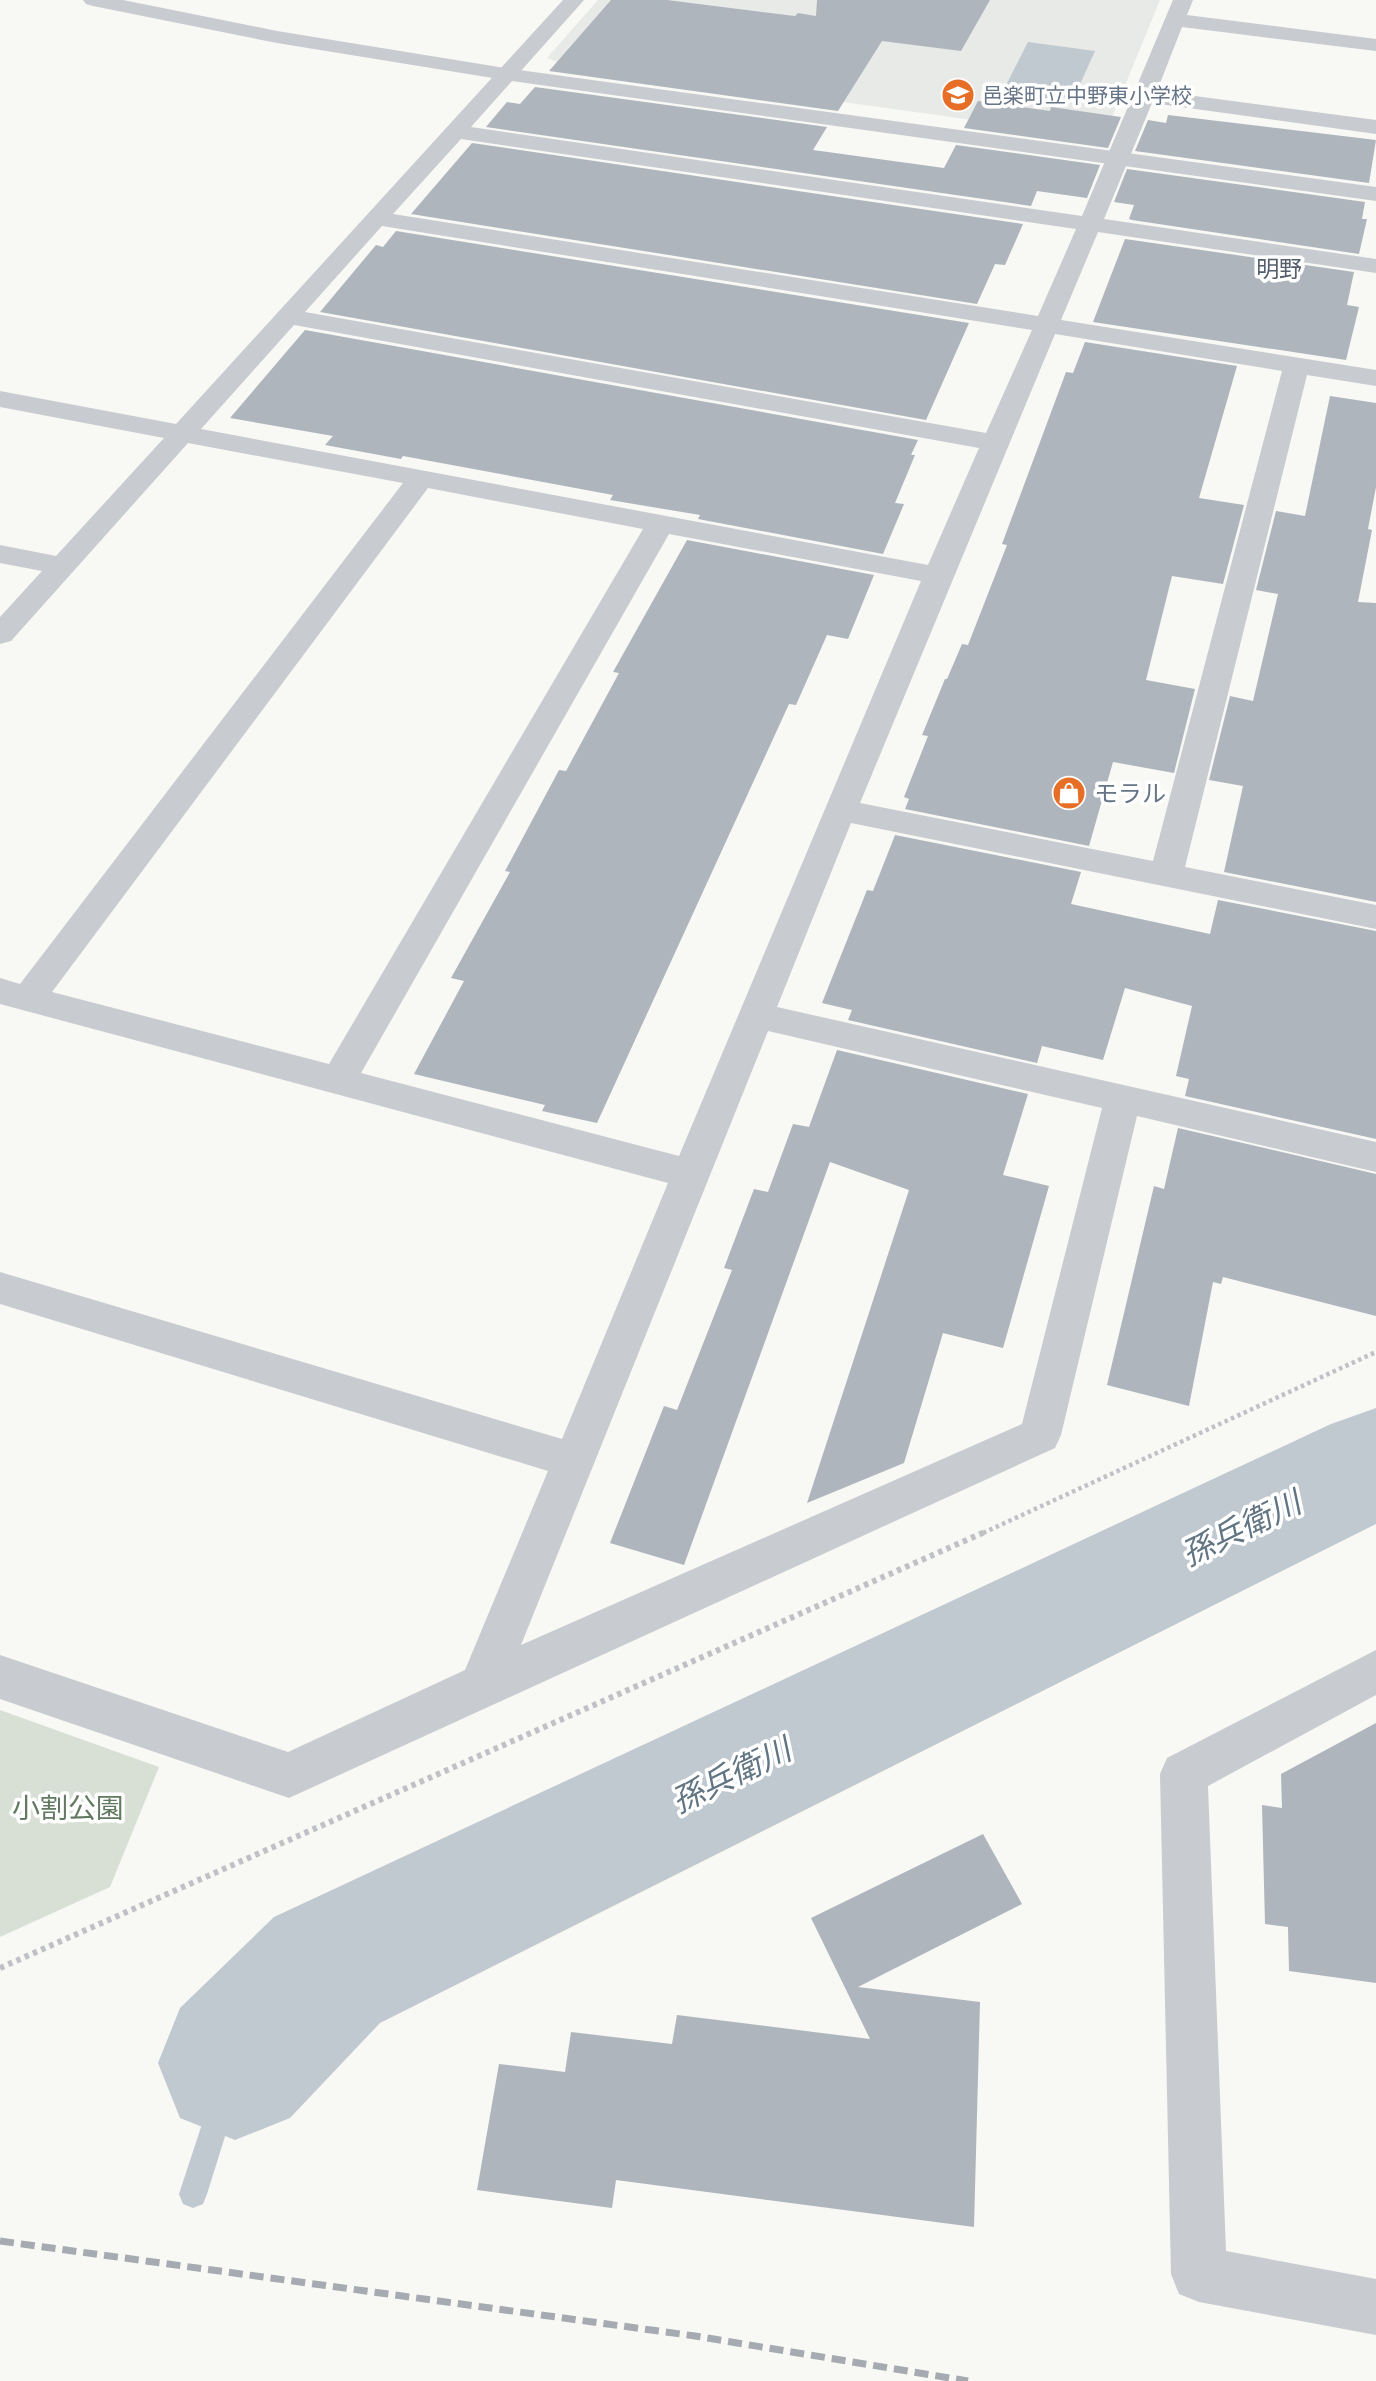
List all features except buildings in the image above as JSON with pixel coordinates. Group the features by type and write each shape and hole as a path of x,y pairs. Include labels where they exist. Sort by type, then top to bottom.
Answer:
{"street":[{"path":"93,0 277,37 505,74 1376,194"},
{"path":"0,635 574,0"},
{"path":"482,1685 840,810 994,443 1119,160 1183,0"},
{"path":"1175,20 1376,45"},
{"path":"1146,96 1376,127"},
{"path":"454,131 1376,266"},
{"path":"376,218 1376,378"},
{"path":"286,316 994,443"},
{"path":"1167,873 1296,366"},
{"path":"0,399 183,431 938,576"},
{"path":"422,477 14,994 691,1174"},
{"path":"339,1080 660,524"},
{"path":"0,554 62,566"},
{"path":"840,810 1167,873 1376,917"},
{"path":"755,1015 1376,1157"},
{"path":"0,1677 289,1775 482,1685 1040,1435 1123,1099"},
{"path":"0,1288 574,1461"},
{"path":"1376,1671 1184,1774 1199,2274 1376,2307"}],"path":[{"path":"0,1968 1082,1489 1376,1352"}],"shaded area":[{"name":"邑楽町立中野東小学校","path":"598,0 1160,0 1108,127 1075,134 560,63 547,58"},
{"path":"1028,42 1095,51 1072,102 1002,93"}],"green space":[{"name":"小割公園","path":"0,1710 159,1767 110,1887 0,1937"}],"waterway":[{"name":"孫兵衛川","path":"235,2063 327,1970 1376,1463"},
{"name":"孫兵衛川","path":"193,2194 235,2063"}],"railway":[{"path":"0,2241 695,2336 968,2381"}],"place":[{"name":"邑楽町立中野東小学校","path":"958,95"},
{"name":"モラル","path":"1069,793"}],"district":[{"name":"明野","path":"1279,268"}]}
